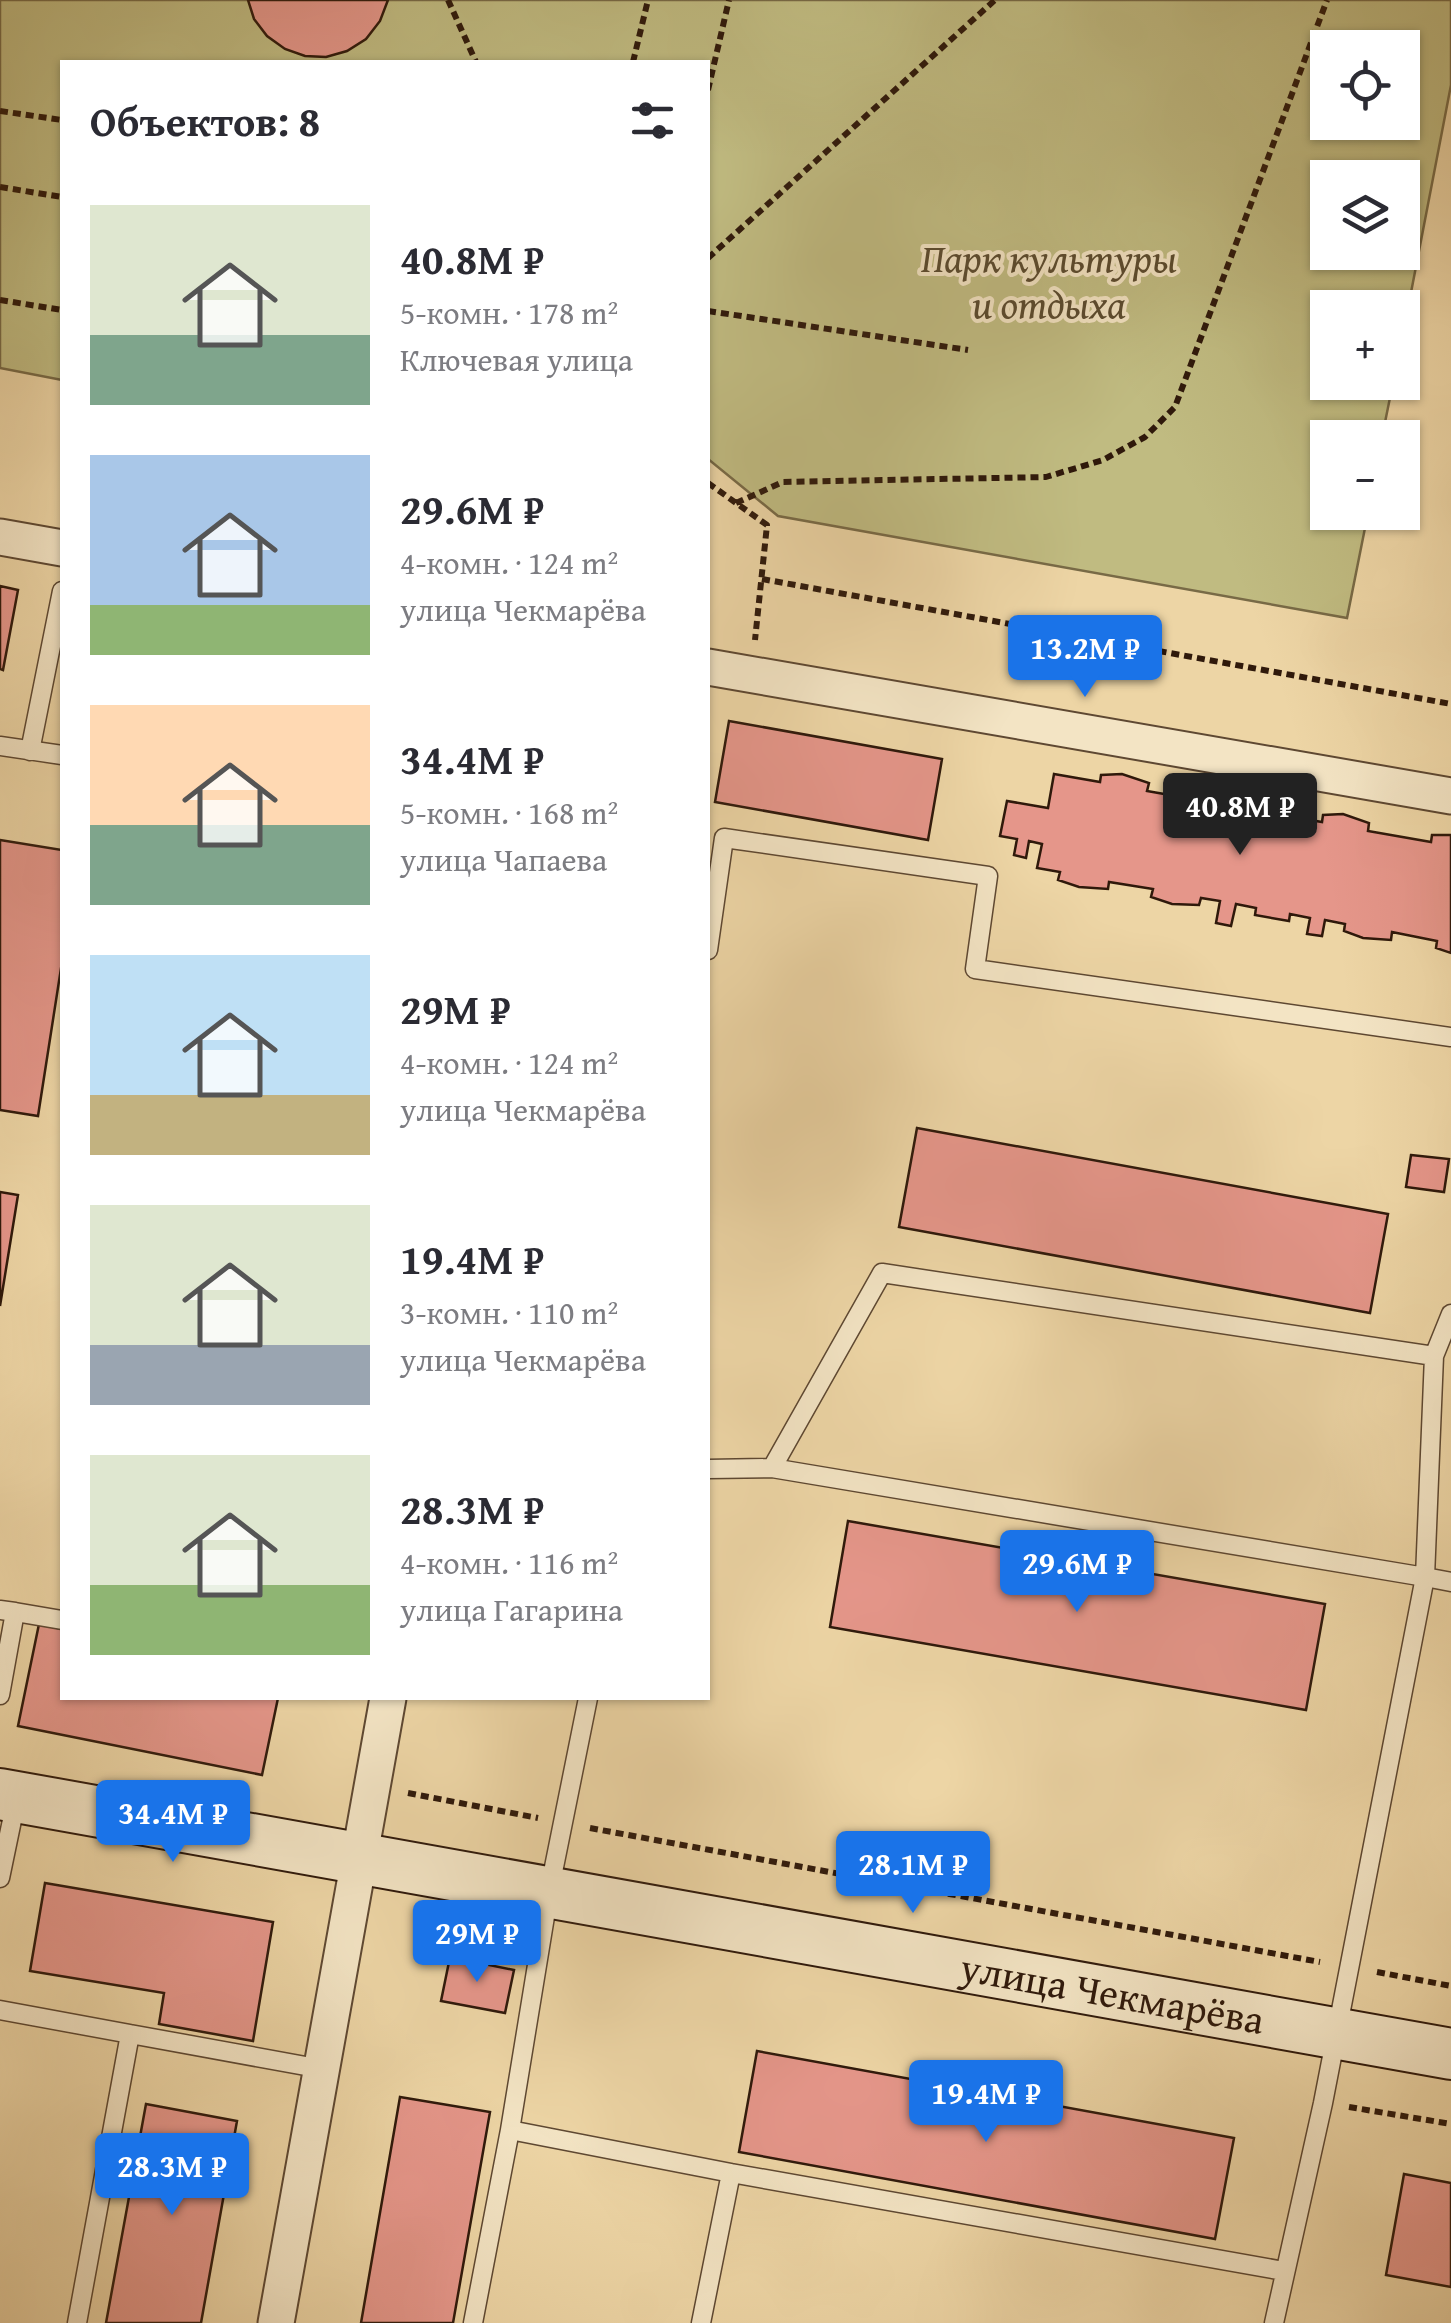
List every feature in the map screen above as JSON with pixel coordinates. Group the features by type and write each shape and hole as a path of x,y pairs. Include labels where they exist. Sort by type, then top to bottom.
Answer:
{"main road":[{"name":"улица Чекмарёва","path":"8,1795 1451,2054"}],"street":[{"path":"0,537 60,548"},
{"path":"710,667 1451,796"},
{"path":"276,2323 388,1700"}],"lane":[{"path":"30,751 60,600"},
{"path":"0,746 60,755"},
{"path":"710,936 724,838 988,876 975,969 1451,1038"},
{"path":"772,1468 882,1273 1434,1356"},
{"path":"1274,2323 1322,2103 1425,1577 1434,1356 1451,1314"},
{"path":"710,1468 772,1468 1451,1582"},
{"path":"0,1695 7,1611 60,1620"},
{"path":"473,2323 549,1892 588,1700"},
{"path":"0,1878 8,1795"},
{"path":"0,2010 322,2069"},
{"path":"77,2323 130,2034"},
{"path":"510,2130 1284,2271"},
{"path":"701,2323 730,2173"}],"path":[{"path":"448,0 475,60"},
{"path":"633,60 648,0"},
{"path":"710,81 728,0"},
{"path":"710,256 995,0"},
{"path":"736,503 783,482 1046,477 1103,460 1145,437 1175,407 1327,0"},
{"path":"0,112 60,120"},
{"path":"0,186 60,198"},
{"path":"0,300 60,310"},
{"path":"710,310 968,350"},
{"path":"710,484 767,524 754,652"},
{"path":"762,578 1451,704"},
{"path":"372,1786 1451,1986"},
{"path":"1322,2103 1451,2124"}],"green space":[{"name":"Парк культуры и отдыха","path":"0,0 1451,0 1451,85 1420,246 1420,160 1310,160 1310,270 1415,270 1411,290 1310,290 1310,400 1390,400 1385,420 1310,420 1310,530 1365,530 1347,618 778,516 710,461 710,60 60,60 60,380 0,368"}],"building":[{"path":"248,0 388,0 380,21 366,39 347,51 326,57 305,56 285,49 267,36 254,19"},
{"path":"0,586 18,590 3,670 0,669"},
{"path":"729,721 942,759 928,840 715,802"},
{"path":"1054,774 1100,782 1101,775 1122,774 1149,783 1147,791 1210,802 1211,795 1232,794 1259,803 1257,811 1322,822 1323,815 1343,814 1369,823 1368,831 1431,842 1432,835 1451,835 1451,953 1436,948 1437,941 1392,932 1391,940 1363,938 1344,931 1345,924 1325,920 1322,936 1307,934 1310,918 1290,914 1289,921 1255,915 1256,908 1236,904 1231,926 1216,923 1220,901 1201,898 1199,905 1172,904 1151,897 1153,889 1109,882 1108,889 1079,887 1058,880 1060,872 1037,868 1042,844 1029,841 1026,858 1014,855 1017,839 1000,836 1007,801 1048,808"},
{"path":"0,840 60,850 60,975 38,1116 0,1110"},
{"path":"917,1128 1388,1214 1370,1313 899,1227"},
{"path":"1411,1155 1449,1159 1444,1192 1406,1187"},
{"path":"0,1192 18,1195 0,1306"},
{"path":"848,1521 1325,1604 1306,1710 830,1627"},
{"path":"39,1624 60,1629 60,1700 278,1700 262,1775 18,1726"},
{"path":"45,1883 273,1922 253,2041 159,2024 164,1993 30,1971"},
{"path":"450,1957 514,1970 505,2013 441,2001"},
{"path":"757,2051 1234,2138 1215,2239 739,2152"},
{"path":"400,2097 490,2112 453,2323 361,2323"},
{"path":"146,2104 237,2121 201,2323 106,2323"},
{"path":"1404,2174 1451,2183 1451,2287 1386,2275"}]}
